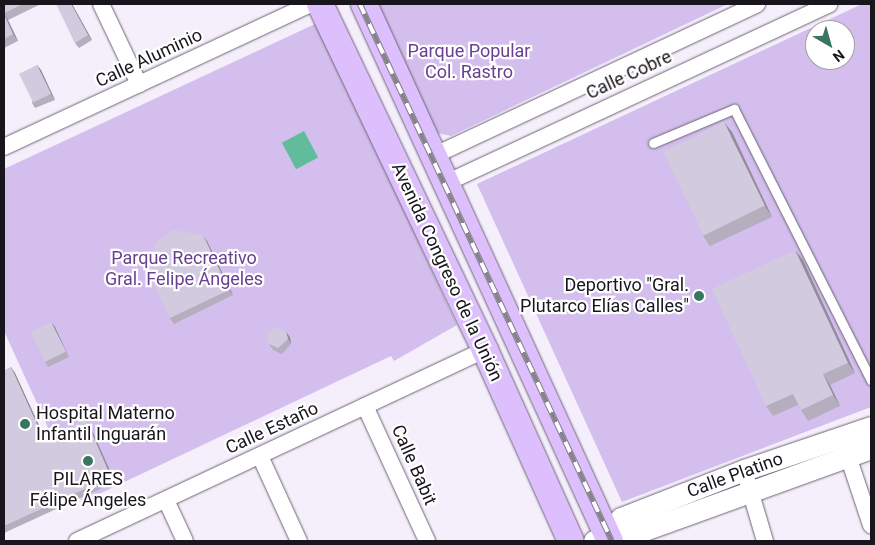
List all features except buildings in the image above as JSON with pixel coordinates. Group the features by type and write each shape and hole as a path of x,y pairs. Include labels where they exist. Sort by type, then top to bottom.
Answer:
{"main road":[{"name":"Avenida Congreso de la Unión","path":"320,4 485,350 571,541"},
{"name":"Avenida Congreso de la Unión","path":"364,4 433,156 614,539"}],"street":[{"path":"102,4 140,84"},
{"name":"Calle Aluminio","path":"4,148 311,4"},
{"name":"Calle Cobre","path":"433,156 757,4"},
{"name":"Calle Cobre","path":"446,183 829,4"},
{"name":"Calle Estaño","path":"77,541 485,350"},
{"name":"Calle Babit","path":"366,406 427,541"},
{"name":"Calle Platino","path":"747,480 871,427"},
{"name":"Calle Platino","path":"614,539 621,518 747,480 848,456 871,448"},
{"path":"260,456 299,541"},
{"path":"848,456 871,525"},
{"path":"747,480 766,541"},
{"path":"166,500 185,541"}],"lane":[{"path":"653,143 734,109 871,380"}],"green space":[{"name":"Parque Popular Col. Rastro","path":"378,4 728,4 451,136 437,133"},
{"name":"Deportivo \"Gral. Plutarco Elías Calles\"","path":"862,4 871,4 871,407 622,502 477,184 805,31 805,70 855,70 855,20 828,20"},
{"name":"Parque Recreativo Gral. Felipe Ángeles","path":"317,23 457,325 394,361 391,356 82,502 4,331 4,169"}],"shaded area":[{"path":"304,131 318,157 296,169 282,143"}],"railway":[{"path":"360,4 612,541"}],"place":[{"name":"Deportivo \"Gral. Plutarco Elías Calles\"","path":"699,296"},
{"name":"Hospital Materno Infantil Inguarán","path":"25,424"},
{"name":"PILARES Félipe Ángeles","path":"88,461"}]}
